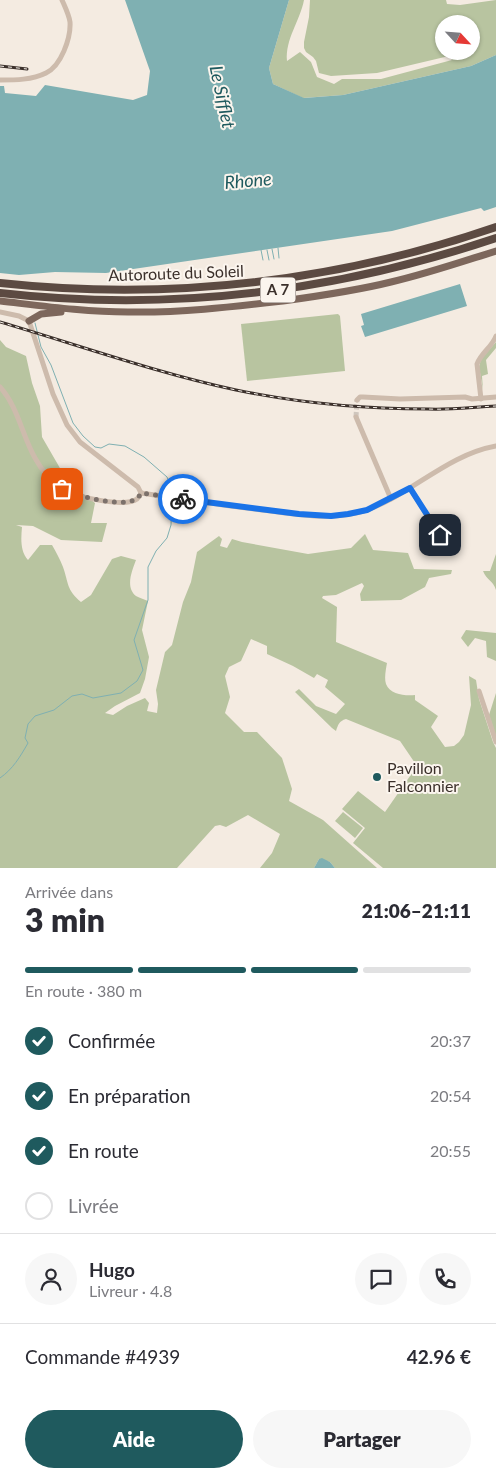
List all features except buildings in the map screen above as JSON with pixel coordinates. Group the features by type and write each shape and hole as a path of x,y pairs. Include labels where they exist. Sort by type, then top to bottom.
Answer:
{"highway":[{"name":"Autoroute du Soleil","path":"0,283 54,288 118,290 189,289 236,285 326,272 382,261 439,246 496,227"},
{"name":"Autoroute du Soleil","path":"0,293 118,300 231,296 355,277 420,261 496,238"}],"main road":[{"path":"0,301 79,310 128,312 183,311 235,307 335,294 417,276 492,252"},
{"path":"30,323 42,314 79,310"}],"street":[{"path":"0,80 36,77 48,73 58,63 64,52 70,29 70,20 62,0"},
{"path":"492,252 496,257"},
{"path":"0,312 19,316 30,323 53,394 67,425 80,442 138,487 141,493"},
{"path":"480,398 477,364 496,336"},
{"path":"0,387 10,400 34,458 53,482 70,493 86,498 107,501 131,502 138,498 141,493"},
{"path":"357,400 363,396 400,399 496,397"},
{"path":"356,417 390,499"},
{"path":"141,493 299,514 331,516 348,514 367,510 390,499 463,456 481,448 496,446"},
{"path":"410,488 449,550"},
{"path":"175,498 180,517"},
{"path":"479,692 496,742"}],"green space":[{"path":"289,0 304,0 288,45 287,61 300,52 311,62 317,77 334,84 342,79 381,79 452,60 480,60 480,15 435,15 435,59 377,73 331,76 319,73 316,61 304,48 310,0 446,0 447,4 460,5 496,0 496,55 471,66 343,95 303,98 273,84 269,68"},
{"path":"338,314 340,316 345,371 247,381 241,324"},
{"path":"0,340 6,347 26,356 32,383 40,406 42,437 68,482 95,503 91,523 107,523 102,542 61,540 33,526 16,525 22,527 21,536 25,556 28,560 40,545 52,545 62,564 70,590 81,602 91,595 112,559 121,556 136,560 130,579 131,588 136,596 148,601 142,630 149,657 140,693 105,713 113,715 145,698 149,703 147,711 157,713 156,690 165,652 172,645 183,602 191,582 197,552 219,536 222,539 220,546 227,548 232,539 308,554 351,548 365,534 373,550 408,553 414,569 452,570 451,574 429,578 425,587 401,600 361,601 360,594 364,586 362,583 336,595 323,596 322,598 337,607 336,642 387,663 385,679 388,688 395,693 415,695 415,700 438,716 431,727 445,747 454,746 464,735 471,705 469,676 476,680 479,699 496,748 496,868 383,868 353,843 365,828 342,809 358,791 385,812 417,766 400,741 346,719 340,722 336,731 332,728 295,692 299,689 316,706 336,714 345,704 325,687 328,680 317,674 314,678 267,654 267,646 251,639 241,661 229,667 225,676 230,697 225,713 244,732 257,732 282,758 292,789 289,801 323,820 377,868 335,868 330,862 319,859 314,868 260,868 272,853 280,834 248,815 226,827 215,826 177,868 0,868"},
{"path":"496,342 496,348 486,360 488,374 482,376 483,390 479,367 481,359"},
{"path":"496,554 496,590 483,571 490,571"},
{"path":"466,630 496,633 496,661 487,657 486,641 475,638 468,647 461,638"},
{"path":"496,693 496,737 489,715"},
{"path":"343,812 363,828 355,838 335,821"}],"water":[{"path":"125,0 289,0 269,68 273,84 304,98 343,95 471,66 496,55 496,207 484,211 481,208 392,231 106,273 55,272 19,275 0,273 0,86 4,86 5,93 36,96 45,85 133,100 147,95 150,71"},
{"path":"460,284 467,306 365,337 361,326 364,325 361,314"},
{"path":"322,858 330,862 335,868 314,868 319,859"}],"waterway":[{"path":"278,248 279,258"},
{"path":"272,249 274,259"},
{"path":"261,250 263,260"},
{"path":"267,250 269,260"},
{"path":"35,323 41,347 51,365 73,423 83,436 95,447 101,448 109,444 125,446 144,457 167,477 171,486 172,497"},
{"path":"0,778 12,767 28,743 25,738 28,724 35,716 54,710 72,696 82,694 93,698 121,693 137,681 143,670 134,640 148,600 148,567 156,551 167,538 171,525 172,501"}],"tunnel":[{"path":"356,417 357,400"}],"railway":[{"path":"0,66 27,69"},
{"path":"0,322 177,375 260,395 308,402 380,408 445,409 496,406"}],"way so far":[{"path":"62,489 86,498 107,501 131,502 138,498 141,493 183,499"}],"place":[{"name":"Pavillon Falconnier","path":"377,777"}],"route":[{"path":"183,499 299,514 331,516 367,510 410,488 440,535"}],"water label":[{"name":"Le Sifflet","path":"222,97"},
{"name":"Rhone","path":"248,181"}]}
